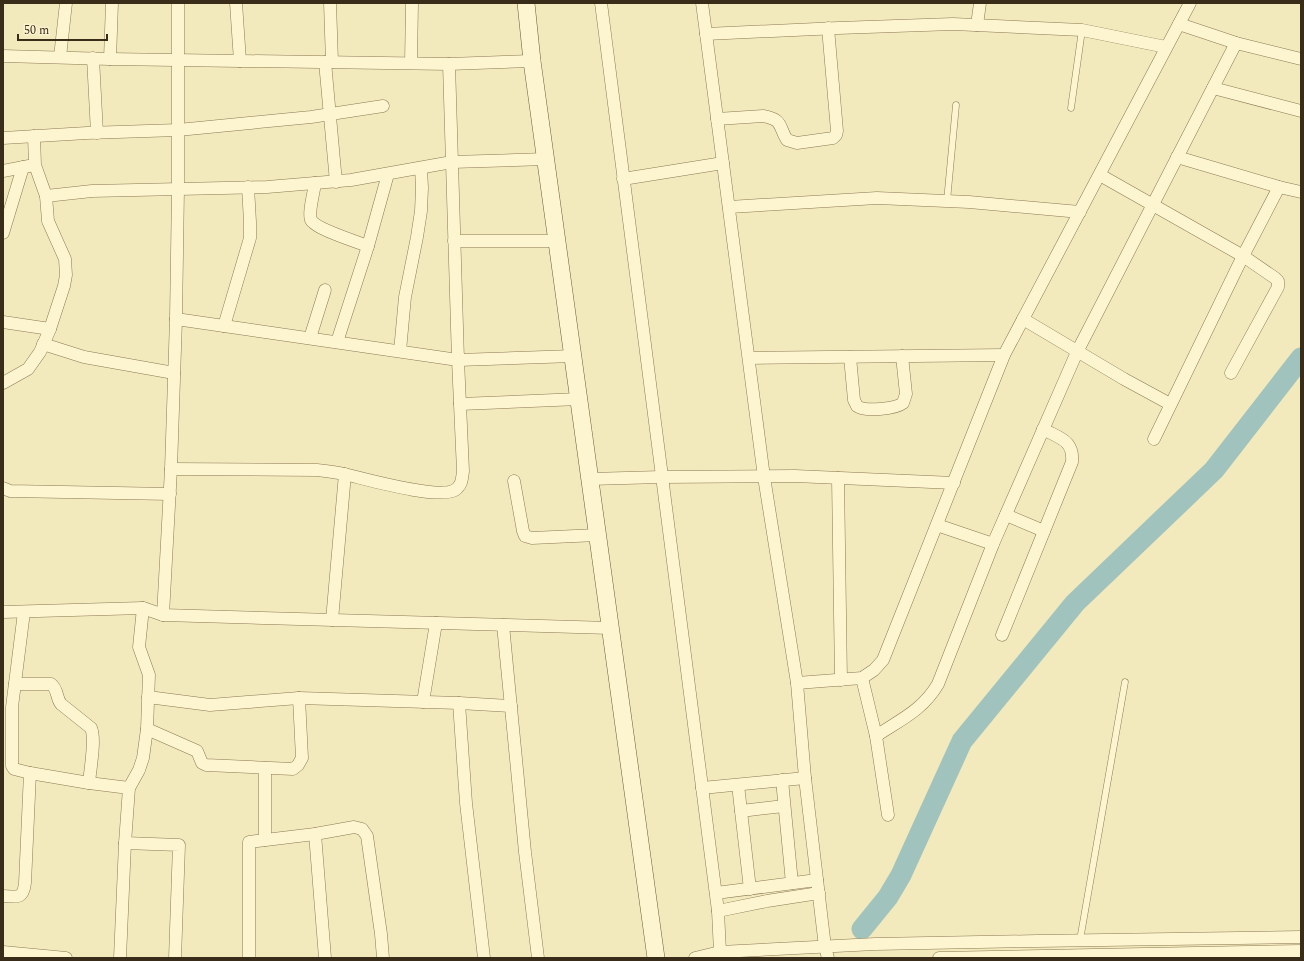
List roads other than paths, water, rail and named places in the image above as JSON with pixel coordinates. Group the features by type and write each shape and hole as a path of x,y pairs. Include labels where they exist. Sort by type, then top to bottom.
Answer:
{"main road":[{"path":"526,3 532,61 574,356 597,535 656,958"}],"street":[{"path":"60,57 66,3"},
{"path":"110,59 112,3"},
{"path":"163,615 170,494 176,319 178,3"},
{"path":"236,3 240,61"},
{"path":"330,3 330,114 336,182"},
{"path":"411,63 412,3"},
{"path":"601,3 661,477 716,893 720,952"},
{"path":"702,3 764,477 797,683 805,778 827,953"},
{"path":"977,25 980,3"},
{"path":"797,683 862,678 874,670 883,660 1004,355 1190,3"},
{"path":"706,34 953,24 1082,30 1166,47"},
{"path":"1179,24 1236,43 1301,59"},
{"path":"717,119 763,116 770,117 776,120 782,128 787,140 797,143 834,138 837,131 828,28"},
{"path":"876,736 917,710 932,694 938,684 993,544 1077,352 1236,43"},
{"path":"3,56 449,64 532,61"},
{"path":"94,58 97,133"},
{"path":"171,469 317,470 345,474 381,483 438,493 450,492 461,484 463,471 449,64"},
{"path":"1213,88 1301,111"},
{"path":"3,138 178,130 311,117 383,106"},
{"path":"3,233 29,166 34,136"},
{"path":"1177,157 1279,188 1301,192"},
{"path":"46,196 92,191 248,188 336,182 452,162 546,159"},
{"path":"623,179 723,163"},
{"path":"3,171 29,166"},
{"path":"3,383 28,369 35,360 50,329 64,286 66,266 63,252 48,221 46,196 29,166"},
{"path":"400,351 405,297 417,237 422,188 421,168"},
{"path":"337,342 368,246 388,174"},
{"path":"1100,175 1243,256 1278,281 1278,288 1231,373"},
{"path":"315,183 310,212 311,220 314,224 368,246"},
{"path":"224,326 250,238 248,188"},
{"path":"1154,439 1243,256 1279,188"},
{"path":"729,207 877,198 947,201 1080,212"},
{"path":"454,241 557,241"},
{"path":"310,338 325,290"},
{"path":"176,319 458,360 574,356"},
{"path":"1023,319 1077,352 1170,404"},
{"path":"3,322 50,329"},
{"path":"43,344 84,357 174,373"},
{"path":"749,358 1004,355"},
{"path":"850,357 854,400 857,406 864,409 894,408 903,403 906,394 902,356"},
{"path":"460,404 579,399"},
{"path":"1002,635 1072,462 1072,455 1068,443 1043,430"},
{"path":"332,620 345,474"},
{"path":"590,479 764,477 838,478 954,483"},
{"path":"838,478 841,680"},
{"path":"514,481 522,531 525,536 532,538 597,535"},
{"path":"3,488 10,492 170,494"},
{"path":"1006,515 1044,531"},
{"path":"937,525 993,544"},
{"path":"120,958 129,788 141,764 146,729 149,675 139,647 143,608"},
{"path":"3,612 143,608 163,615 610,628"},
{"path":"24,612 15,684 8,707 8,749 14,770 89,783 129,788"},
{"path":"423,702 436,623"},
{"path":"503,625 525,852 538,958"},
{"path":"862,678 876,736 888,815"},
{"path":"15,684 51,684 54,686 59,701 91,728 93,740 89,783"},
{"path":"148,697 210,705 299,698 511,706"},
{"path":"146,729 197,751 202,763 206,765 293,769 298,765 302,758 299,698"},
{"path":"459,703 466,803 484,958"},
{"path":"264,768 265,840"},
{"path":"3,896 17,897 21,895 24,891 26,883 30,773"},
{"path":"702,788 805,778"},
{"path":"782,780 792,883"},
{"path":"738,785 750,888"},
{"path":"741,812 784,806"},
{"path":"249,958 249,842 314,834 354,827 362,829 367,836 381,934 382,958"},
{"path":"314,834 325,958"},
{"path":"125,843 179,845 175,958"},
{"path":"716,893 817,880"},
{"path":"718,911 819,893"},
{"path":"695,958 720,952 827,953 875,944 1301,937"},
{"path":"939,958 1301,951"},
{"path":"3,952 66,958"}],"lane":[{"path":"1071,108 1082,30"},
{"path":"947,201 956,105"},
{"path":"1080,940 1125,682"}],"waterway":[{"path":"862,929 888,897 901,875 962,741 1075,603 1214,470 1301,358"}]}
